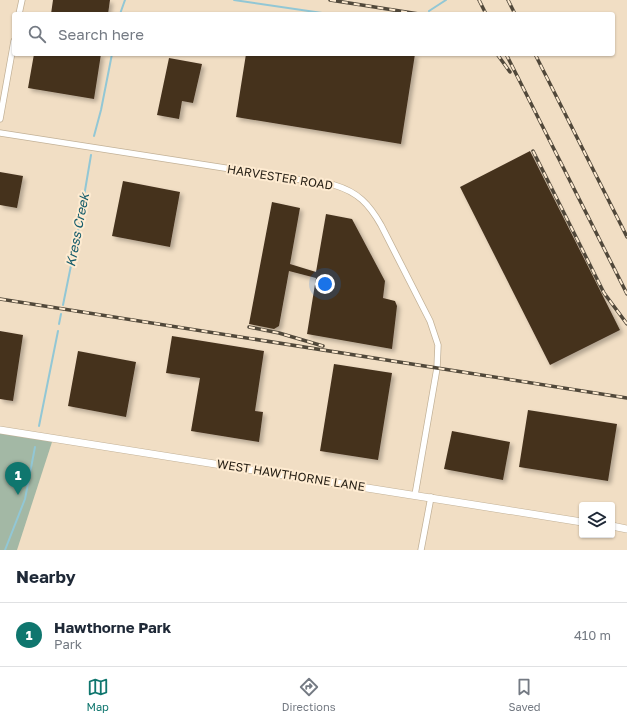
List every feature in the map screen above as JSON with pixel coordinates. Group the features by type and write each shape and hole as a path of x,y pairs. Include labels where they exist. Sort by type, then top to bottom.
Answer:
{"street":[{"path":"19,12 22,0"},
{"path":"0,119 12,52"},
{"name":"HARVESTER ROAD","path":"0,133 334,185 348,190 364,201 373,210 381,225 430,321 438,345 437,368 415,495"},
{"name":"WEST HAWTHORNE LANE","path":"0,430 579,522"},
{"path":"421,550 431,498"},
{"path":"615,527 627,529"}],"green space":[{"path":"0,430 53,439 17,550 0,550"}],"building":[{"path":"53,0 110,0 108,12 51,12"},
{"path":"34,56 101,56 94,99 28,88"},
{"path":"246,56 415,56 401,144 236,117"},
{"path":"169,58 202,64 193,103 182,101 179,119 157,115"},
{"path":"530,151 620,330 550,365 460,187"},
{"path":"0,172 23,176 17,208 0,205"},
{"path":"123,181 180,192 170,247 112,236"},
{"path":"272,202 300,208 290,264 316,272 326,214 352,219 385,281 383,298 395,301 397,306 392,349 307,334 316,278 289,271 279,326 274,329 249,324"},
{"path":"0,331 23,335 13,401 0,399"},
{"path":"172,336 264,351 255,411 263,412 259,442 191,431 200,378 166,373"},
{"path":"78,351 136,362 126,417 68,406"},
{"path":"334,364 392,373 378,460 320,451"},
{"path":"528,410 617,424 608,481 519,467"},
{"path":"452,431 510,442 503,480 444,469"}],"waterway":[{"name":"Kress Creek","path":"121,12 125,0"},
{"name":"Kress Creek","path":"234,0 315,12"},
{"name":"Kress Creek","path":"429,11 446,0"},
{"name":"Kress Creek","path":"94,136 101,110 112,56"},
{"name":"Kress Creek","path":"63,305 79,226 91,155"},
{"name":"Kress Creek","path":"59,324 61,314"},
{"name":"Kress Creek","path":"39,426 58,331"},
{"name":"Kress Creek","path":"5,550 25,499 35,447"}],"railway":[{"path":"330,0 406,12"},
{"path":"479,0 485,12"},
{"path":"508,0 514,12"},
{"path":"498,56 510,72"},
{"path":"507,56 627,294"},
{"path":"536,56 627,237"},
{"path":"533,151 604,293 627,324"},
{"path":"0,299 627,398"},
{"path":"249,327 279,333 323,346"}],"place":[{"name":"Hawthorne Park","path":"18,495"}]}
